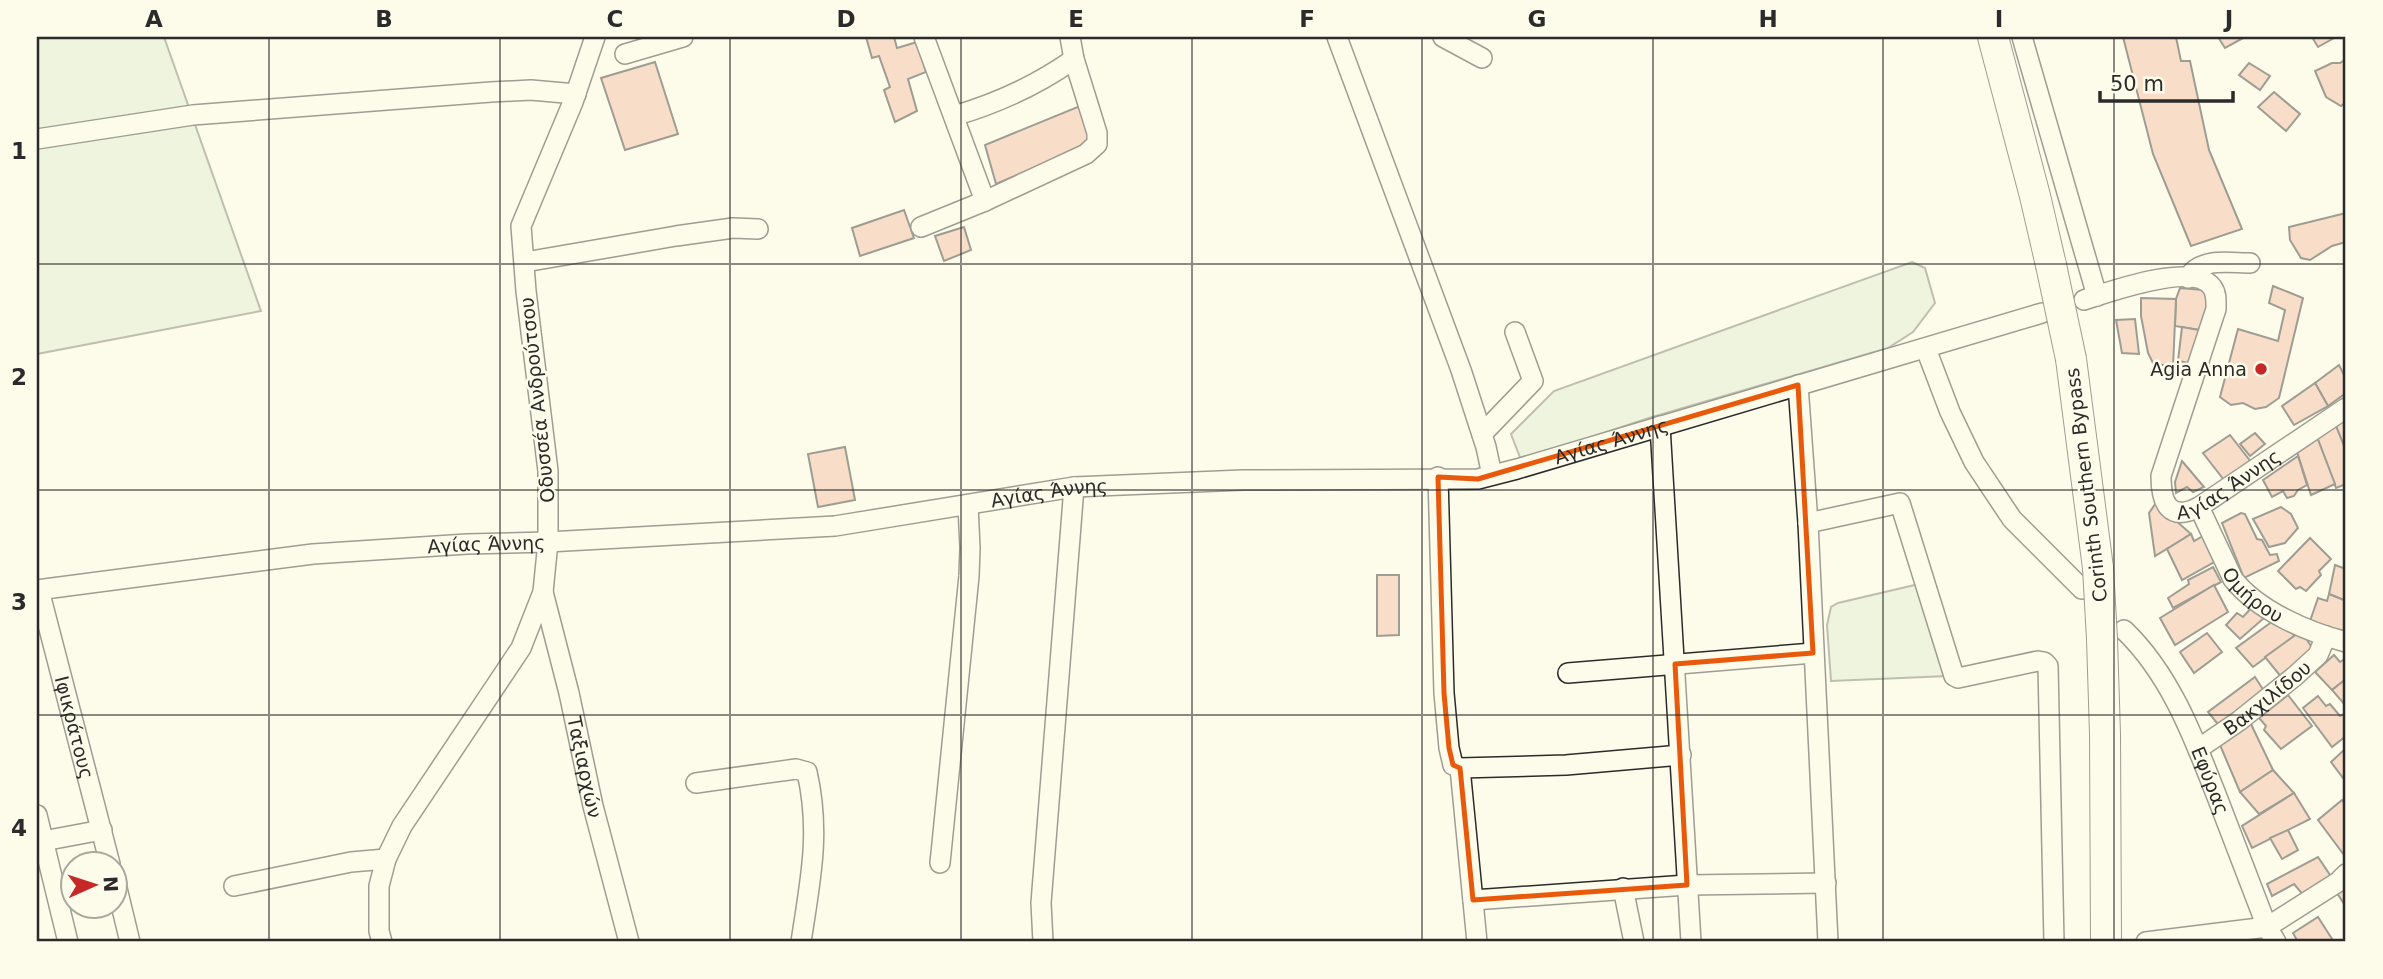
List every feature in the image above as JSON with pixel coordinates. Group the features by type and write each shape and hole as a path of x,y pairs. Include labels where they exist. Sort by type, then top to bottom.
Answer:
{"highway":[{"name":"Corinth Southern Bypass","path":"1993,37 2035,196 2071,359 2090,578 2113,634 2106,933"}],"street":[{"name":"Οδυσσέα Ανδρούτσου","path":"382,942 379,931 379,886 386,859 402,826 521,648 543,592 548,542 548,471 521,226 576,94 595,37"},
{"path":"625,54 683,37"},
{"path":"925,37 985,201"},
{"path":"921,227 985,201 1086,154 1097,144 1097,133 1073,59 1070,37"},
{"path":"1337,37 1394,186 1482,434 1492,475"},
{"path":"1443,37 1482,58"},
{"path":"2022,37 2090,298 2158,279 2188,278 2192,271 2214,263 2249,263"},
{"path":"954,116 1017,94 1073,59"},
{"path":"37,139 193,115 491,92 531,90 576,94"},
{"path":"525,262 676,236 733,228 758,229"},
{"name":"Αγίας Άννης","path":"2188,278 2205,280 2213,287 2217,296 2216,309 2161,476 2161,494 2167,506 2183,513 2199,507 2346,408"},
{"name":"Αγίας Άννης","path":"38,590 313,555 467,544 835,526 1074,487 1243,480 1438,477 1478,479 2042,313"},
{"path":"1482,434 1534,381 1515,332"},
{"path":"1926,349 1950,412 1974,462 2012,519 2090,578"},
{"path":"1798,384 1808,523 1828,942"},
{"path":"1660,426 1691,942"},
{"path":"1438,477 1444,692 1453,765 1460,768 1566,765 1681,755"},
{"path":"1043,942 1042,892 1074,487"},
{"path":"1808,523 1900,503 1954,676 1958,678 2038,661 2048,666 2054,942"},
{"path":"940,863 969,576 968,505"},
{"name":"Ομήρου","path":"2199,507 2233,579 2241,589 2298,625 2346,642"},
{"name":"Ιφικράτους","path":"38,590 107,850"},
{"name":"Ταξιαρχών","path":"543,592 569,694 593,806 629,942"},
{"name":"Εφύρας","path":"2113,634 2138,643 2166,684 2199,749 2272,934"},
{"name":"Βακχιλίδου","path":"2199,749 2295,676 2318,655 2326,636"},
{"path":"1568,673 1813,653"},
{"path":"1460,768 1477,942"},
{"path":"696,783 796,769 807,772 813,799 815,842 801,942"},
{"path":"37,815 68,942"},
{"path":"43,841 102,830"},
{"path":"234,886 351,862 386,859"},
{"path":"2146,942 2272,934 2346,874"},
{"path":"1474,900 1623,888 1826,883"},
{"path":"1623,888 1634,942"},
{"path":"125,920 130,942"}],"highlighted area":[{"path":"1798,385 1813,653 1675,664 1687,885 1473,900 1460,768 1453,765 1449,748 1444,693 1438,477 1478,479"}],"green space":[{"path":"37,37 164,37 261,311 37,354"},
{"path":"1912,262 1925,268 1935,303 1913,332 1888,348 1649,418 1521,460 1511,434 1554,391"},
{"path":"1919,584 1948,676 1831,681 1827,625 1831,607"}],"building":[{"path":"866,37 894,37 897,48 917,42 926,72 908,79 917,111 895,122 884,90 890,87 879,56 872,58"},
{"path":"2123,37 2176,37 2181,61 2190,61 2209,150 2242,229 2191,246 2153,154"},
{"path":"2218,37 2245,37 2225,48"},
{"path":"2312,37 2333,37 2334,38 2318,47"},
{"path":"2346,59 2346,102 2341,106 2326,97 2315,71"},
{"path":"655,62 678,134 625,150 601,78"},
{"path":"2249,63 2270,76 2260,90 2239,75"},
{"path":"2274,92 2300,114 2286,131 2258,107"},
{"path":"1080,106 1091,143 996,184 985,145"},
{"path":"904,210 914,238 860,256 852,228"},
{"path":"2346,213 2346,242 2332,246 2310,260 2301,258 2290,240 2289,227"},
{"path":"964,227 971,250 944,261 935,236"},
{"path":"2273,286 2303,298 2279,398 2266,407 2255,409 2243,403 2231,405 2220,397 2238,329 2278,341 2285,310 2269,303"},
{"path":"2180,288 2204,290 2212,310 2205,331 2175,326 2176,299"},
{"path":"2141,298 2176,299 2173,367 2153,363 2148,353 2141,316"},
{"path":"2135,319 2139,354 2122,353 2116,320"},
{"path":"2182,327 2199,330 2190,363 2178,361"},
{"path":"2339,365 2346,379 2346,393 2328,406 2315,383"},
{"path":"2315,383 2328,406 2294,425 2282,406"},
{"path":"2346,420 2346,451 2336,426"},
{"path":"2336,426 2346,451 2346,484 2336,488 2317,437"},
{"path":"2255,433 2265,444 2250,456 2240,444"},
{"path":"2230,435 2251,462 2224,480 2203,453"},
{"path":"2317,437 2335,484 2311,495 2297,452"},
{"path":"845,447 855,500 818,507 808,454"},
{"path":"2298,456 2307,485 2294,496 2287,498 2283,491 2272,497 2263,480"},
{"path":"2182,461 2204,487 2193,492 2187,487 2176,493 2175,482"},
{"path":"2156,503 2191,534 2155,556 2149,513"},
{"path":"2281,507 2291,514 2298,528 2285,543 2269,547 2253,519"},
{"path":"2241,513 2245,514 2257,539 2262,540 2270,555 2277,554 2279,561 2244,578 2222,523"},
{"path":"2191,534 2194,541 2203,536 2216,561 2182,580 2167,549"},
{"path":"2310,538 2331,559 2306,591 2300,587 2296,589 2278,571"},
{"path":"2335,565 2346,569 2346,601 2329,594"},
{"path":"2213,567 2221,582 2173,608 2168,598 2189,584 2188,580"},
{"path":"1377,575 1399,575 1399,635 1377,636"},
{"path":"2214,585 2228,612 2175,645 2160,618"},
{"path":"2329,594 2346,601 2346,631 2309,624 2318,598 2327,601"},
{"path":"2253,606 2264,618 2240,639 2226,625 2237,613 2243,617"},
{"path":"2277,618 2295,636 2253,667 2236,648"},
{"path":"2301,631 2315,652 2282,678 2265,657"},
{"path":"2207,633 2222,652 2194,673 2180,652"},
{"path":"2334,655 2340,662 2346,658 2346,679 2332,690 2315,672"},
{"path":"2255,677 2266,694 2221,728 2208,712"},
{"path":"2346,679 2346,706 2332,690"},
{"path":"2288,695 2312,726 2281,749 2264,730 2266,726 2259,718"},
{"path":"2318,696 2326,706 2330,704 2340,716 2344,714 2346,717 2346,736 2332,747 2303,708"},
{"path":"2250,722 2273,770 2240,792 2220,745"},
{"path":"2346,748 2346,782 2331,762"},
{"path":"2273,770 2294,793 2259,814 2240,792"},
{"path":"2294,793 2310,819 2252,848 2242,826"},
{"path":"2342,800 2346,806 2344,855 2318,820"},
{"path":"2288,830 2298,850 2282,859 2270,838"},
{"path":"2318,857 2332,878 2304,896 2294,884 2272,896 2267,884"},
{"path":"2346,886 2346,907 2337,893"},
{"path":"2318,917 2334,942 2298,942 2293,933"}],"place":[{"name":"Agia Anna","path":"2261,369"}]}
